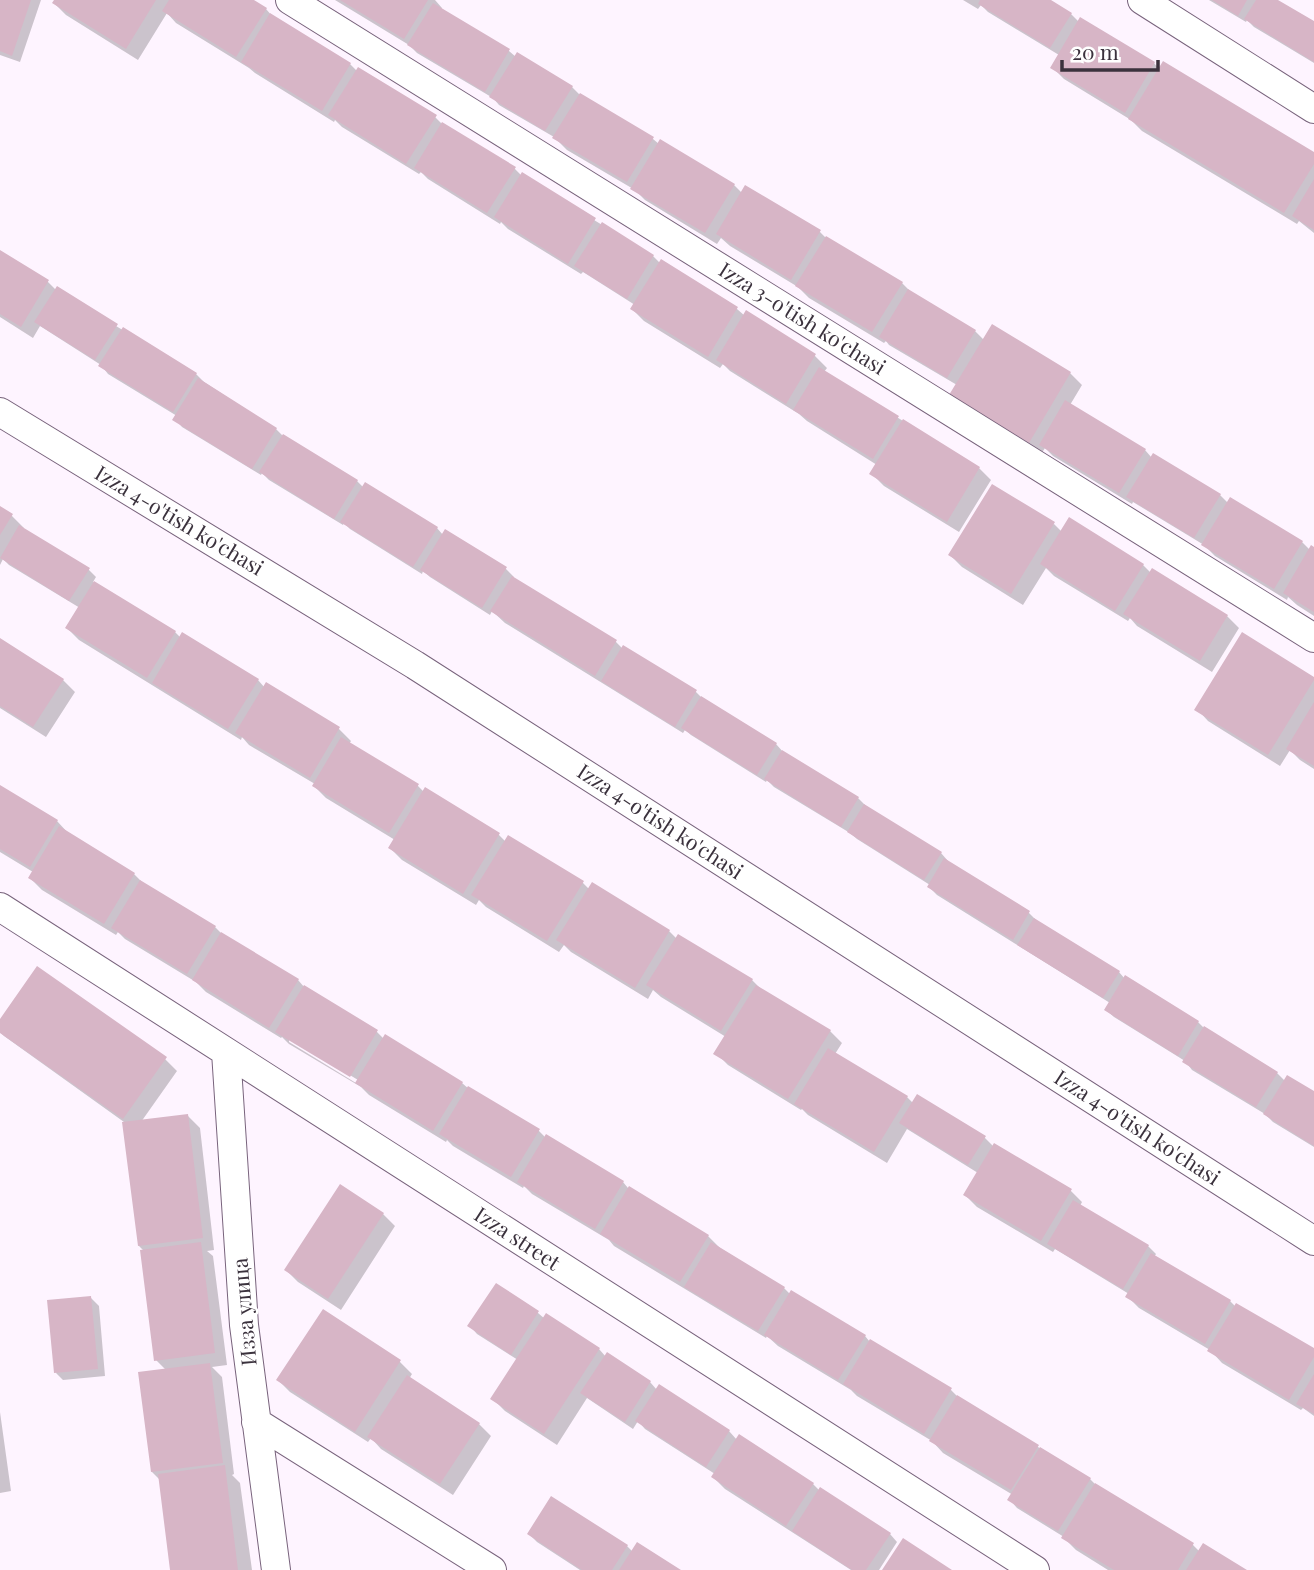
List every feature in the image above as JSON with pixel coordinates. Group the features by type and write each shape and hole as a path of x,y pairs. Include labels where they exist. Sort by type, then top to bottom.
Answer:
{"street":[{"name":"Izza 3-o'tish ko'chasi","path":"290,0 1314,638"},
{"path":"1142,0 1314,109"},
{"name":"Izza 4-o'tish ko'chasi","path":"0,412 415,665 1314,1241"},
{"name":"Izza street","path":"0,907 1035,1570"},
{"name":"Изза улица","path":"226,1052 244,1325 276,1570"},
{"path":"256,1422 492,1570"}],"building":[{"path":"0,0 31,0 12,56 0,51"},
{"path":"54,0 156,0 126,49 52,3"},
{"path":"169,0 254,0 267,8 236,57 162,11"},
{"path":"340,0 428,0 404,39"},
{"path":"980,0 1051,0 1072,13 1050,48 978,4"},
{"path":"1212,0 1247,0 1238,16"},
{"path":"1256,0 1278,0 1314,21 1314,62 1244,19"},
{"path":"433,3 510,49 485,92 407,45"},
{"path":"270,13 351,63 322,111 241,62"},
{"path":"1080,17 1155,62 1125,113 1050,68"},
{"path":"517,52 573,86 545,131 489,97"},
{"path":"1163,61 1314,152 1314,164 1284,213 1128,119"},
{"path":"358,67 437,115 406,164 328,115"},
{"path":"580,93 654,137 627,182 552,138"},
{"path":"442,122 516,167 487,213 414,168"},
{"path":"660,139 735,184 705,233 630,189"},
{"path":"522,172 596,218 568,264 494,217"},
{"path":"1314,179 1314,230 1292,216"},
{"path":"745,185 821,230 791,280 716,234"},
{"path":"602,222 654,255 627,299 574,266"},
{"path":"826,236 903,282 872,332 795,286"},
{"path":"0,250 49,280 21,327 0,314"},
{"path":"661,259 738,307 708,357 630,309"},
{"path":"57,286 118,324 95,360 34,322"},
{"path":"908,289 976,330 947,378 879,337"},
{"path":"746,310 816,354 786,404 716,360"},
{"path":"992,324 1071,372 1029,443 949,395"},
{"path":"123,327 197,373 173,412 98,366"},
{"path":"819,367 899,416 873,459 793,410"},
{"path":"198,378 277,428 252,469 172,420"},
{"path":"1065,400 1146,449 1119,493 1039,445"},
{"path":"903,419 980,467 947,522 869,474"},
{"path":"283,434 358,480 334,519 259,472"},
{"path":"1153,453 1221,494 1194,538 1126,497"},
{"path":"365,482 438,527 413,567 340,522"},
{"path":"992,484 1055,522 1011,594 948,555"},
{"path":"1230,497 1303,541 1274,589 1201,545"},
{"path":"0,506 13,514 0,535"},
{"path":"1069,517 1144,564 1115,611 1040,564"},
{"path":"19,525 90,568 69,601 0,558"},
{"path":"445,529 507,567 482,608 420,570"},
{"path":"1311,545 1314,547 1314,612 1283,593"},
{"path":"1152,568 1228,615 1200,661 1123,614"},
{"path":"512,576 617,640 595,676 490,611"},
{"path":"94,581 176,631 147,678 65,628"},
{"path":"182,632 259,679 228,729 152,683"},
{"path":"1242,632 1314,677 1268,755 1194,710"},
{"path":"0,638 64,679 33,727 0,706"},
{"path":"623,645 697,690 675,727 601,681"},
{"path":"266,682 340,727 310,778 235,733"},
{"path":"701,696 777,743 757,775 681,728"},
{"path":"1314,702 1314,766 1286,749"},
{"path":"341,737 419,784 389,833 312,786"},
{"path":"782,750 859,797 841,827 764,779"},
{"path":"0,785 58,820 30,867 0,849"},
{"path":"425,787 500,833 463,894 388,848"},
{"path":"864,804 942,852 924,880 847,832"},
{"path":"59,826 135,873 104,924 28,878"},
{"path":"508,835 584,881 547,941 471,895"},
{"path":"944,858 1030,911 1013,940 927,887"},
{"path":"140,880 216,926 187,974 111,928"},
{"path":"592,882 670,930 635,988 556,940"},
{"path":"1034,918 1120,971 1103,998 1017,945"},
{"path":"221,932 299,979 269,1028 192,980"},
{"path":"678,934 753,979 721,1031 646,985"},
{"path":"37,966 167,1057 123,1119 0,1033 0,1019"},
{"path":"1125,975 1199,1021 1178,1056 1104,1010"},
{"path":"304,985 378,1030 350,1077 275,1032"},
{"path":"756,985 831,1030 788,1099 713,1054"},
{"path":"1204,1026 1278,1072 1256,1107 1182,1062"},
{"path":"385,1034 463,1082 433,1131 355,1083"},
{"path":"828,1048 908,1096 874,1152 794,1104"},
{"path":"1287,1075 1314,1091 1314,1146 1263,1114"},
{"path":"468,1086 540,1129 511,1177 439,1134"},
{"path":"917,1094 986,1136 968,1165 899,1123"},
{"path":"188,1114 203,1238 138,1246 122,1122"},
{"path":"546,1134 624,1181 595,1229 517,1182"},
{"path":"994,1143 1072,1189 1041,1241 963,1195"},
{"path":"340,1184 384,1213 328,1299 284,1270"},
{"path":"629,1186 709,1235 680,1282 600,1234"},
{"path":"1073,1200 1149,1245 1123,1289 1047,1244"},
{"path":"201,1242 215,1353 154,1361 140,1250"},
{"path":"711,1242 785,1287 758,1331 684,1287"},
{"path":"1151,1253 1231,1300 1205,1344 1125,1297"},
{"path":"496,1283 539,1311 511,1355 467,1326"},
{"path":"791,1290 866,1335 838,1380 764,1335"},
{"path":"91,1296 98,1369 54,1373 47,1300"},
{"path":"1236,1303 1314,1348 1314,1357 1289,1400 1207,1351"},
{"path":"323,1309 401,1360 355,1432 276,1380"},
{"path":"546,1313 600,1348 544,1434 490,1399"},
{"path":"870,1339 952,1388 924,1434 843,1384"},
{"path":"607,1352 651,1381 625,1422 580,1393"},
{"path":"210,1363 223,1463 151,1472 138,1372"},
{"path":"1314,1374 1314,1414 1296,1404"},
{"path":"407,1375 480,1423 440,1484 367,1437"},
{"path":"659,1384 730,1430 706,1467 635,1421"},
{"path":"957,1395 1039,1445 1011,1490 929,1441"},
{"path":"739,1434 814,1483 786,1526 711,1477"},
{"path":"1040,1447 1091,1478 1058,1531 1007,1500"},
{"path":"225,1465 238,1570 170,1570 158,1474"},
{"path":"1095,1483 1194,1543 1178,1570 1114,1570 1061,1538"},
{"path":"820,1487 891,1533 866,1570 852,1570 792,1531"},
{"path":"551,1496 628,1545 612,1570 582,1570 527,1534"},
{"path":"903,1538 952,1570 882,1570"},
{"path":"637,1542 681,1570 619,1570"},
{"path":"1203,1543 1247,1570 1186,1570"}]}
